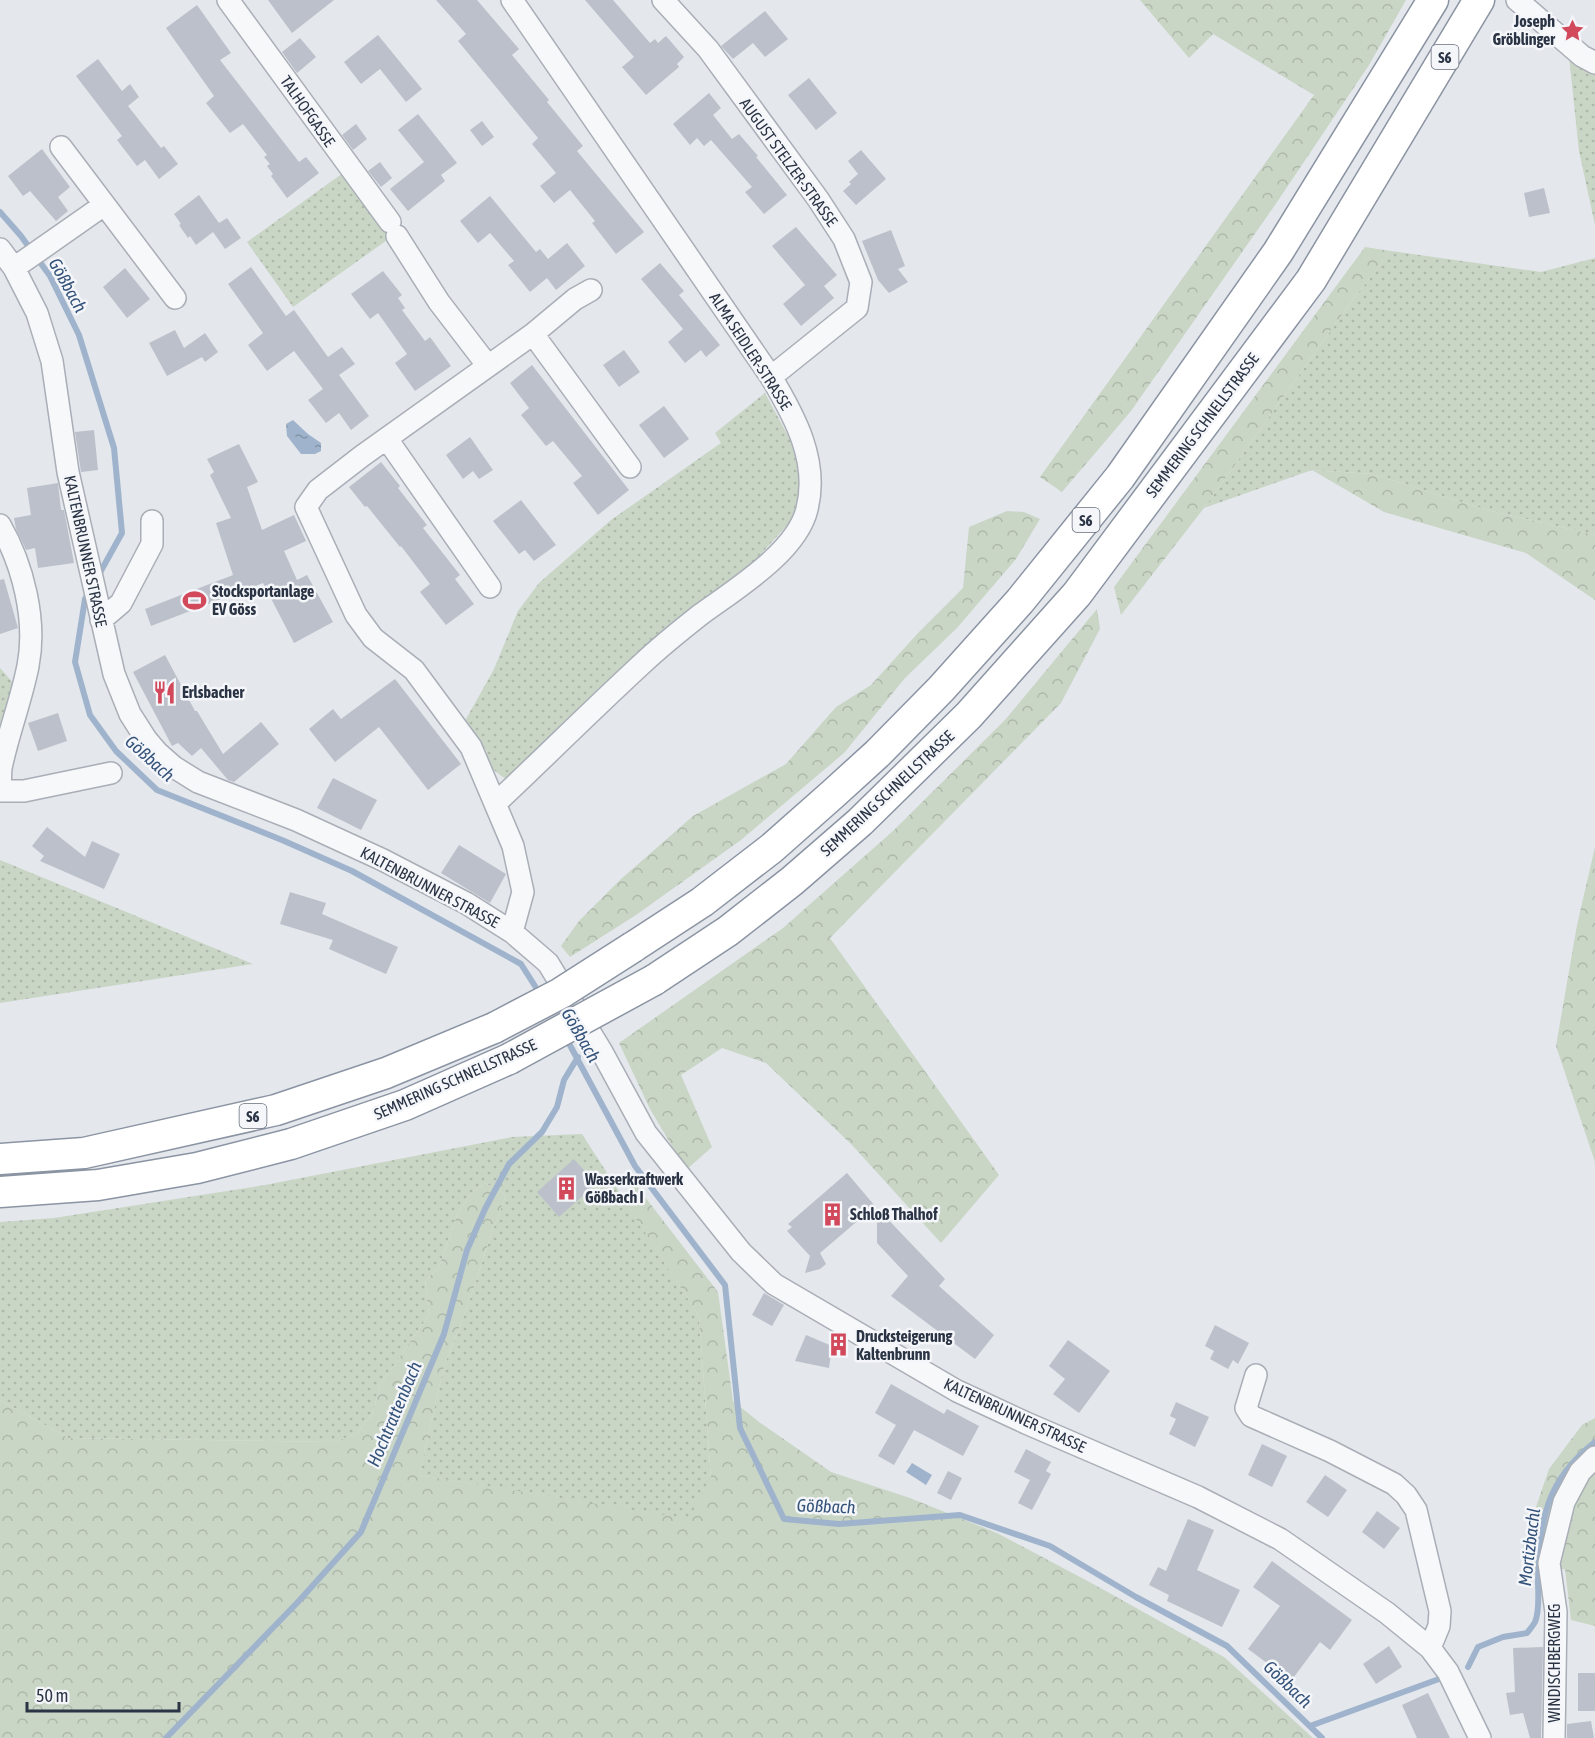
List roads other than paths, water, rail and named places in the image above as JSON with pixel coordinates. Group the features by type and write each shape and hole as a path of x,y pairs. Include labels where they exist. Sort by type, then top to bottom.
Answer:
{"highway":[{"name":"SEMMERING SCHNELLSTRASSE","path":"0,1159 84,1153 276,1110 386,1073 494,1028 561,993 702,902 772,848 877,754 941,689 1020,601 1120,477 1278,252 1433,0"},
{"name":"SEMMERING SCHNELLSTRASSE","path":"0,1192 98,1185 197,1168 291,1144 405,1105 509,1059 654,980 728,931 792,881 860,822 969,715 1077,594 1311,280 1479,0"}],"street":[{"name":"TALHOFGASSE","path":"228,0 393,229 439,302 488,366"},
{"name":"ALMA SEIDLER-STRASSE","path":"496,803 645,661 775,558 793,538 807,511 812,479 807,452 788,405 771,377 512,0"},
{"name":"AUGUST STELZER-STRASSE","path":"663,0 708,49 818,199 843,239 861,282 857,308 771,377"},
{"path":"1522,5 1582,56 1595,63"},
{"path":"61,147 175,298"},
{"path":"19,265 104,205"},
{"name":"KALTENBRUNNER STRASSE","path":"0,249 19,265 37,313 51,361 68,472 99,613 114,674 140,745 198,782 296,820 383,860 466,903 512,932 548,963 602,1052 646,1133 741,1251 774,1284 957,1390 1026,1424 1198,1497 1280,1539 1377,1606 1430,1648 1448,1672 1480,1738"},
{"path":"512,932 523,891 513,846 471,747 414,670 373,638 356,615 306,507 318,490 533,334 575,299 591,290"},
{"path":"533,334 630,467"},
{"path":"387,439 490,586"},
{"path":"99,613 121,603 152,544 152,521"},
{"path":"0,525 16,559 27,597 30,625 28,664 1,771 0,791 24,790 111,773"},
{"path":"1256,1375 1246,1408 1251,1416 1330,1451 1394,1485 1406,1495 1416,1510 1440,1611 1439,1626 1430,1648"},
{"name":"WINDISCHBERGWEG","path":"1554,1738 1556,1612 1549,1563 1564,1502 1580,1472 1595,1457"}],"water":[{"path":"293,420 321,443 321,451 315,454 301,454 287,436 286,424"},
{"path":"912,1463 932,1475 926,1485 906,1472"}],"waterway":[{"name":"Gößbach","path":"0,212 50,276 79,335 114,448 122,533 97,578"},
{"name":"Gößbach","path":"89,592 85,599 75,662 90,715 116,751 157,790 352,871 521,964 540,994"},
{"name":"Gößbach","path":"565,1036 635,1166 725,1285 740,1428 784,1519 839,1524 960,1515 1050,1546 1136,1597 1227,1646 1322,1738"},
{"name":"Hochtrattenbach","path":"166,1738 297,1603 361,1532 444,1334 467,1250 485,1209 509,1164 542,1132 557,1107 564,1080 578,1057"},
{"name":"Mortizbachl","path":"1468,1667 1478,1647 1503,1637 1527,1633 1537,1618 1541,1539 1548,1503 1565,1472 1595,1442"},
{"path":"1310,1726 1439,1679"}],"place":[{"name":"Joseph Gröblinger","path":"1573,30"},
{"name":"Stocksportanlage EV Göss","path":"194,600"},
{"name":"Erlsbacher","path":"164,692"},
{"name":"Wasserkraftwerk Gößbach I","path":"567,1188"},
{"name":"Schloß Thalhof","path":"832,1214"},
{"name":"Drucksteigerung Kaltenbrunn","path":"838,1345"}]}
